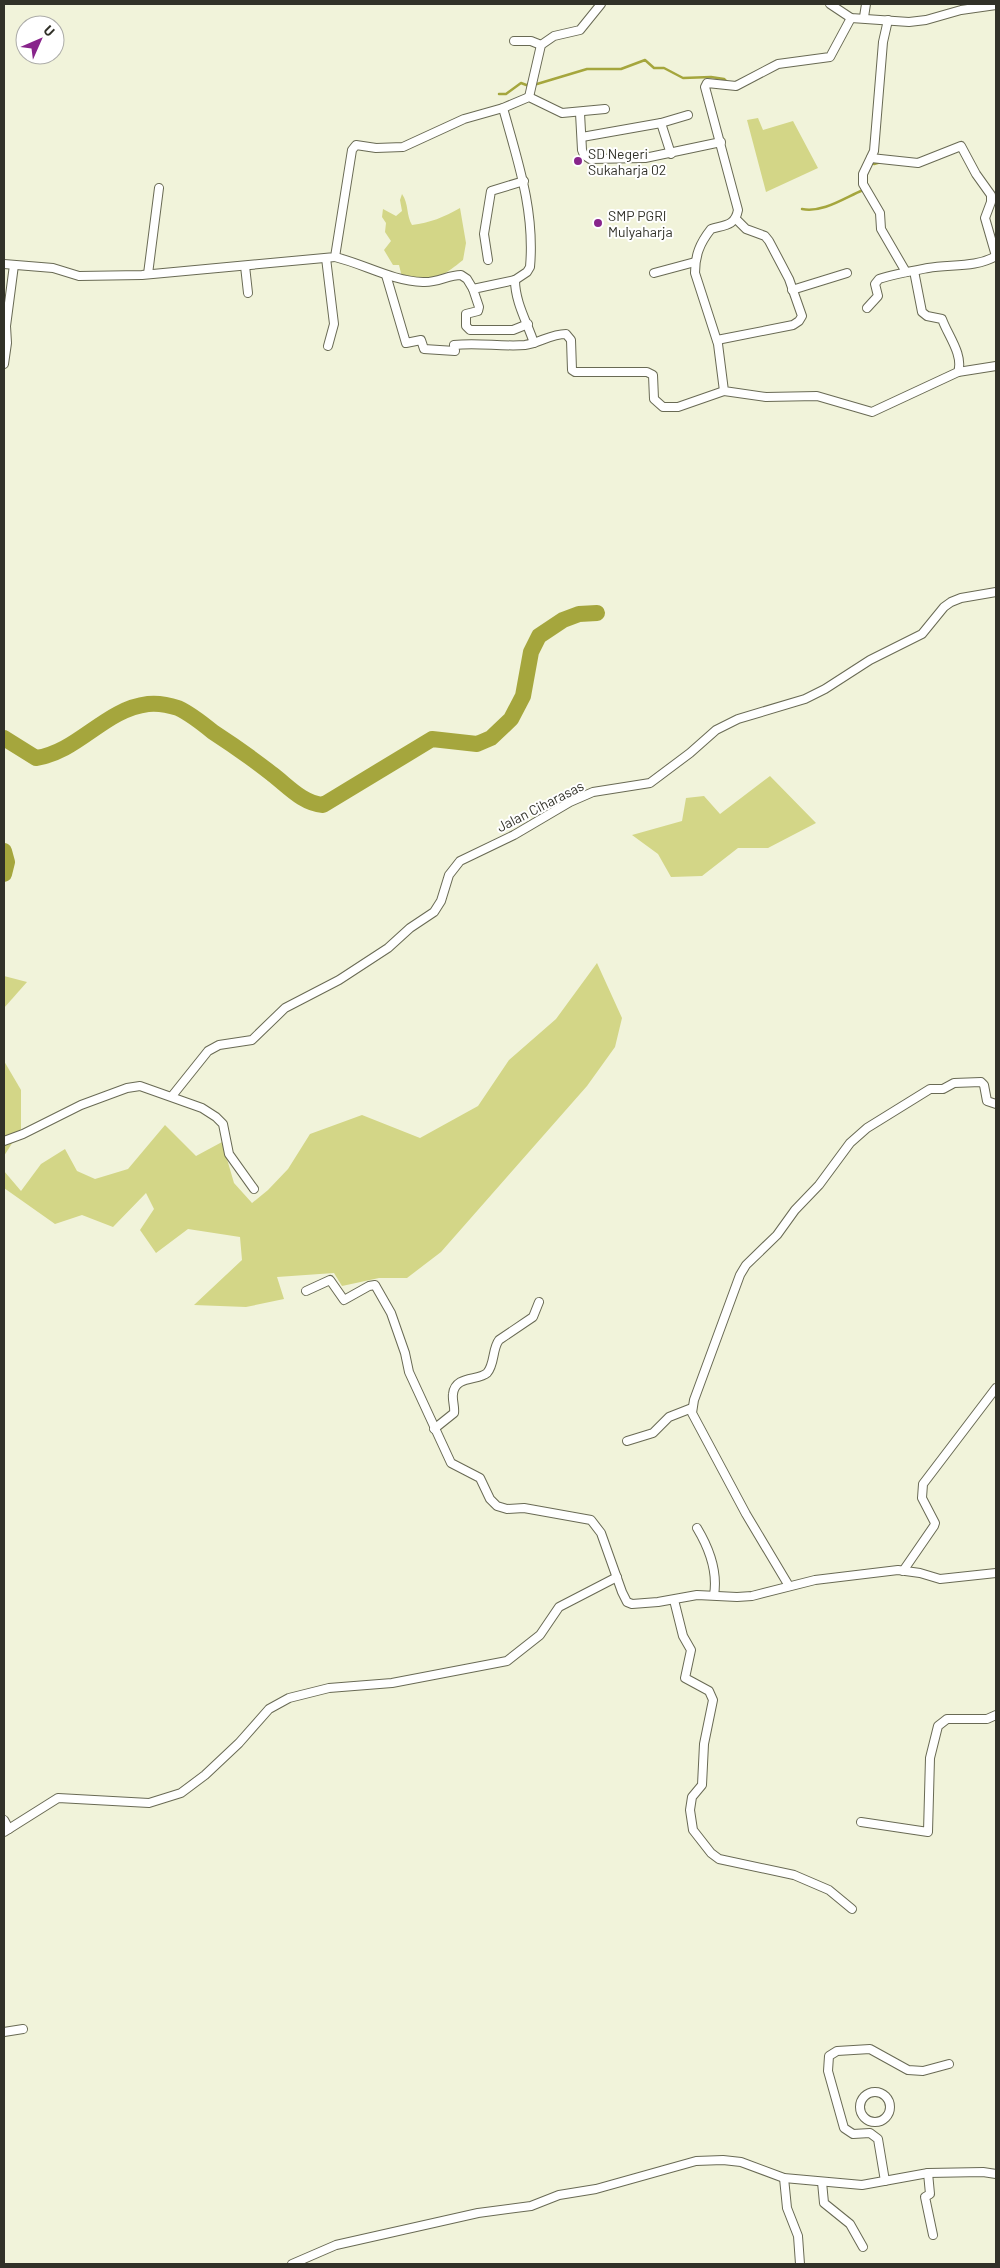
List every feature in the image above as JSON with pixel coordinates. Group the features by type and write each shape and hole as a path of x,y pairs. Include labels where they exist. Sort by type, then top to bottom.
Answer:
{"street":[{"path":"529,97 542,45 554,36 580,30 601,4"},
{"path":"830,4 851,18 864,17 888,20 926,20 961,10 996,5"},
{"path":"864,17 866,4"},
{"path":"736,219 738,210 736,199 722,142 705,87 707,83 736,86 778,64 830,57 851,18"},
{"path":"888,20 871,158 863,174 864,189 878,209 881,229 910,271 922,312 928,316 942,319 946,331 952,339 958,362 958,372"},
{"path":"514,41 531,41 542,45"},
{"path":"334,257 354,146 358,144 376,148 402,147 464,119 503,108 529,97 562,113 580,113 605,108"},
{"path":"472,288 515,280 527,272 530,267 532,223 524,181 503,108"},
{"path":"580,113 583,152 590,159 645,158 722,142"},
{"path":"582,137 661,123 688,115"},
{"path":"661,123 671,154"},
{"path":"867,308 878,296 875,283 878,279 910,271 954,267 985,261 996,256 985,218 991,202 991,195 976,174 961,146 918,163 871,158"},
{"path":"488,260 484,234 491,191 524,181"},
{"path":"148,274 159,188"},
{"path":"724,391 717,340 695,273 695,262 703,239 711,229 736,219"},
{"path":"717,340 793,325 802,316 777,254 765,236 746,229 736,219"},
{"path":"4,264 53,268 79,276 148,274 334,257 357,262 386,275 429,282 461,274 467,279 472,288 479,307 478,311 465,315 468,329 513,330 528,324"},
{"path":"326,258 334,324 328,346"},
{"path":"654,273 695,262"},
{"path":"4,364 7,343 6,326 14,265"},
{"path":"245,266 248,293"},
{"path":"792,290 847,273"},
{"path":"386,275 406,343 421,340 424,349 455,351 454,345 473,343 506,345 534,343 550,336 566,334 570,340 571,366 575,372 647,372 653,374 654,399 663,407 678,407 724,391 766,397 817,396 872,412 958,372 996,366"},
{"path":"515,280 517,301 528,324 534,343"},
{"name":"Jalan Ciharasas","path":"172,1096 208,1050 219,1045 252,1040 284,1008 339,980 388,948 410,928 434,912 441,901 449,875 460,861 514,835 570,802 593,792 650,782 690,754 716,730 738,719 825,690 870,660 922,634 944,607 952,602 961,598 996,592"},
{"path":"789,1586 694,1420 692,1408 743,1270 777,1235 795,1210 819,1185 850,1143 867,1128 930,1089 943,1088 954,1083 982,1082 988,1101 996,1104"},
{"path":"4,1141 81,1106 127,1088 140,1086 202,1108 220,1121 225,1129 229,1154 254,1189"},
{"path":"306,1291 330,1280 344,1300 369,1286 375,1285 380,1291 398,1331 409,1372 451,1463 480,1478 490,1499 497,1506 507,1509 524,1508 591,1520 601,1532 625,1597 632,1604 674,1600 697,1595 752,1596 815,1580 903,1571 920,1573 940,1579 996,1573"},
{"path":"434,1429 454,1413 453,1393 455,1387 468,1378 477,1378 486,1374 490,1368 499,1340 533,1317 539,1302"},
{"path":"903,1571 935,1523 922,1498 923,1484 996,1388"},
{"path":"627,1441 653,1433 669,1417 692,1408"},
{"path":"697,1528 713,1567 716,1584 714,1595"},
{"path":"4,1820 6,1830 58,1798 148,1802 181,1792 205,1774 239,1743 269,1710 289,1698 329,1688 392,1683 507,1661 540,1635 559,1606 617,1577"},
{"path":"674,1600 683,1636 691,1650 685,1678 709,1691 713,1700 704,1744 702,1785 691,1802 692,1830 711,1853 719,1859 794,1875 829,1890 852,1910"},
{"path":"861,1822 928,1832 930,1758 938,1726 947,1718 987,1720 996,1715"},
{"path":"4,2032 23,2029"},
{"path":"874,2135 866,2132 849,2134 844,2128 828,2072 828,2060 833,2052 870,2049 908,2070 923,2071 949,2064"},
{"path":"876,2092 887,2098 890,2106 886,2118 874,2122 866,2119 860,2108 864,2096 876,2092"},
{"path":"874,2122 874,2135 880,2144 885,2181"},
{"path":"292,2264 336,2245 478,2213 531,2206 559,2195 596,2189 696,2161 723,2160 741,2162 784,2178 802,2178 822,2182 862,2185 928,2173 983,2172 996,2174"},
{"path":"928,2173 930,2194 925,2197 933,2235"},
{"path":"784,2178 787,2208 798,2236 800,2264"},
{"path":"822,2182 824,2203 850,2224 863,2246"}],"green space":[{"path":"758,118 763,130 793,121 818,168 766,192 747,120"},
{"path":"402,194 412,225 437,219 460,208 466,243 463,260 435,278 402,277 399,265 393,265 384,250 391,241 385,232 386,223 382,217 383,209 396,216 402,211 400,200"},
{"path":"770,776 816,823 768,848 738,848 702,876 671,877 658,854 632,835 682,821 686,798 704,796 720,814"},
{"path":"597,963 622,1018 615,1047 587,1086 441,1252 407,1278 379,1278 342,1286 334,1273 277,1277 284,1299 246,1307 194,1305 242,1260 240,1237 188,1229 156,1253 140,1230 154,1209 146,1193 113,1227 82,1215 55,1224 4,1188 4,1171 21,1191 41,1164 65,1149 77,1171 95,1179 128,1169 165,1125 196,1156 222,1142 234,1183 252,1203 268,1190 288,1169 310,1134 362,1115 420,1138 478,1106 509,1060 556,1019"},
{"path":"4,976 27,982 4,1008"},
{"path":"4,1061 21,1090 21,1129 4,1156"}],"waterway":[{"path":"537,84 587,69 621,69 645,60 654,68 664,68 683,78 711,77 724,79 727,82"},
{"path":"499,94 506,94 521,83 529,86"},
{"path":"874,164 881,162"},
{"path":"802,209 810,210 826,207 863,190"},
{"path":"4,738 36,758 65,748 118,714 148,704 167,705 178,708 192,716 308,801 323,805 432,739 477,744 491,738 511,719 523,696 531,652 539,636 563,620 579,614 597,613"},
{"path":"4,851 7,862 4,874"}],"place":[{"name":"SD Negeri Sukaharja 02","path":"578,161"},
{"name":"SMP PGRI Mulyaharja","path":"598,223"}]}
